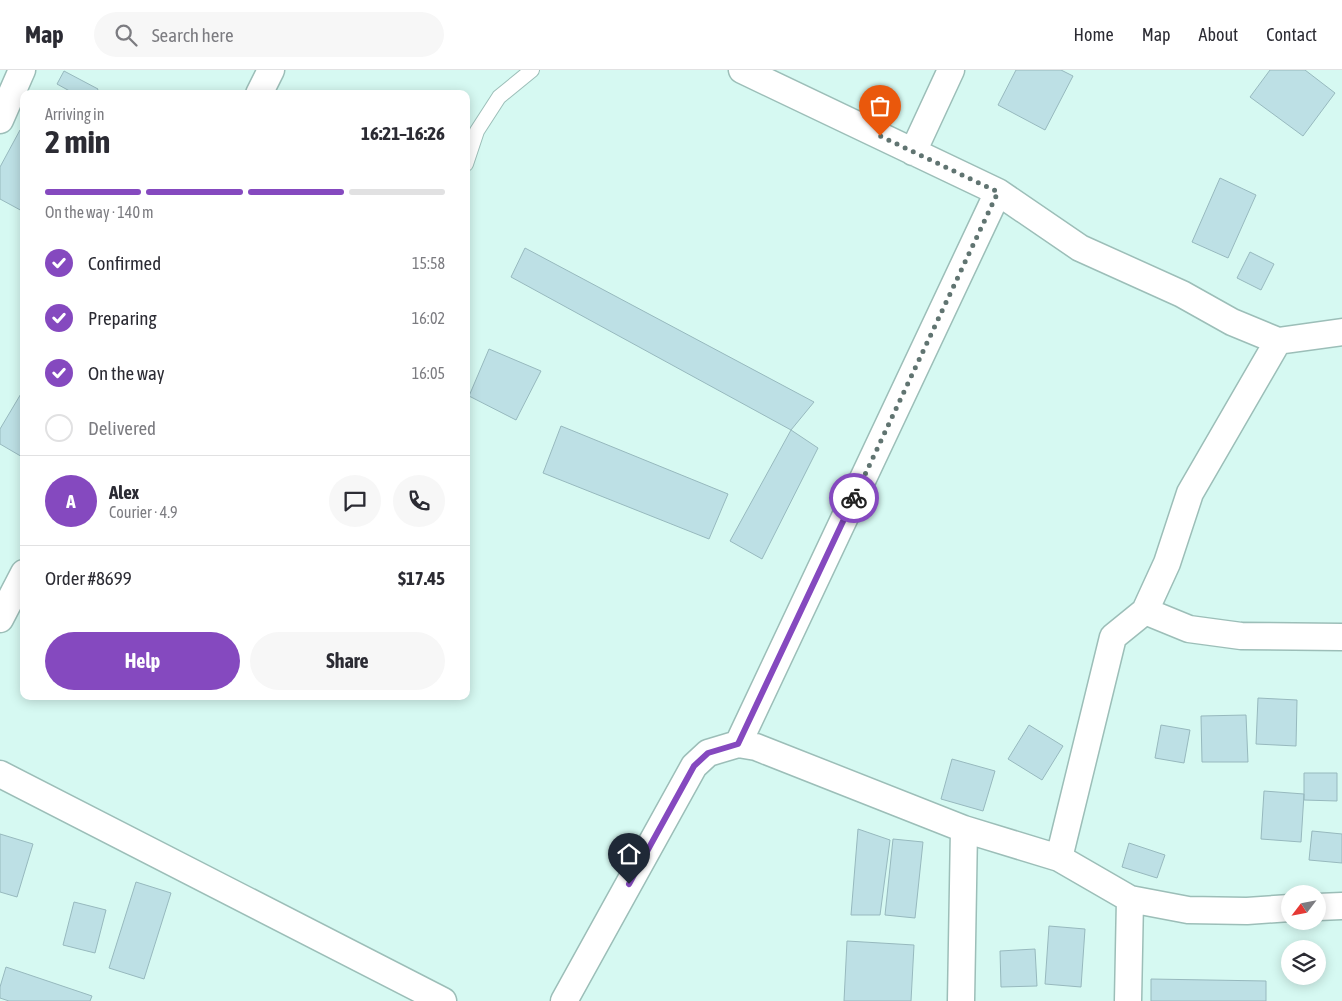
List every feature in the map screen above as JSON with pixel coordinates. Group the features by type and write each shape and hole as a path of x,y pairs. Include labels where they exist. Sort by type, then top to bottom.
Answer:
{"street":[{"path":"0,120 22,70"},
{"path":"261,90 271,70"},
{"path":"914,152 951,70"},
{"path":"747,71 998,192 1080,248 1182,294 1232,322 1278,341 1342,332"},
{"path":"738,744 998,192"},
{"path":"1059,858 1113,637 1145,611 1167,563 1190,493 1278,341"},
{"path":"0,619 20,581"},
{"path":"1145,611 1190,629 1241,636 1342,636"},
{"path":"564,1001 694,766 708,753 738,744 756,747 802,764 964,828 1059,858 1130,899 1188,910 1281,908"},
{"path":"0,774 443,1001"},
{"path":"961,1001 964,828"},
{"path":"1128,1001 1130,899"},
{"path":"1326,907 1342,906"}],"lane":[{"path":"470,152 477,131 499,97 532,70"}],"building":[{"path":"1016,70 1061,70 1073,76 1045,130 998,105"},
{"path":"1270,70 1305,70 1335,93 1303,136 1250,97"},
{"path":"64,71 98,89 68,90 57,84"},
{"path":"20,130 20,210 0,199 0,167"},
{"path":"1220,178 1256,195 1228,258 1192,242"},
{"path":"525,248 814,402 791,430 511,277"},
{"path":"1250,252 1274,264 1261,290 1237,278"},
{"path":"489,349 541,371 516,420 470,397"},
{"path":"20,395 20,456 0,444 0,429"},
{"path":"561,426 728,494 709,539 543,473"},
{"path":"791,430 818,448 762,559 730,541"},
{"path":"1258,698 1297,700 1296,746 1256,744"},
{"path":"1246,715 1248,762 1202,762 1201,716"},
{"path":"1029,725 1063,746 1042,780 1008,759"},
{"path":"1161,725 1190,730 1184,763 1155,758"},
{"path":"952,759 995,771 983,811 941,799"},
{"path":"1304,773 1337,773 1337,801 1304,800"},
{"path":"1264,791 1304,794 1301,842 1261,839"},
{"path":"858,829 890,840 880,915 851,915"},
{"path":"1312,831 1342,834 1342,863 1309,860"},
{"path":"0,834 33,844 17,897 0,892"},
{"path":"893,839 923,842 915,918 885,915"},
{"path":"1129,843 1165,855 1157,878 1122,867"},
{"path":"136,882 171,893 144,979 109,968"},
{"path":"74,902 106,910 95,953 63,945"},
{"path":"1049,926 1085,929 1081,987 1045,984"},
{"path":"847,941 914,945 911,1001 844,1001"},
{"path":"1035,949 1037,986 1001,987 1000,951"},
{"path":"6,967 92,996 90,1001 9,1001 0,998 0,987"},
{"path":"1151,979 1266,981 1266,1001 1151,1001"}],"way so far":[{"path":"854,498 998,192 880,136"}],"route":[{"path":"629,884 694,766 708,753 738,744 854,498"}]}
